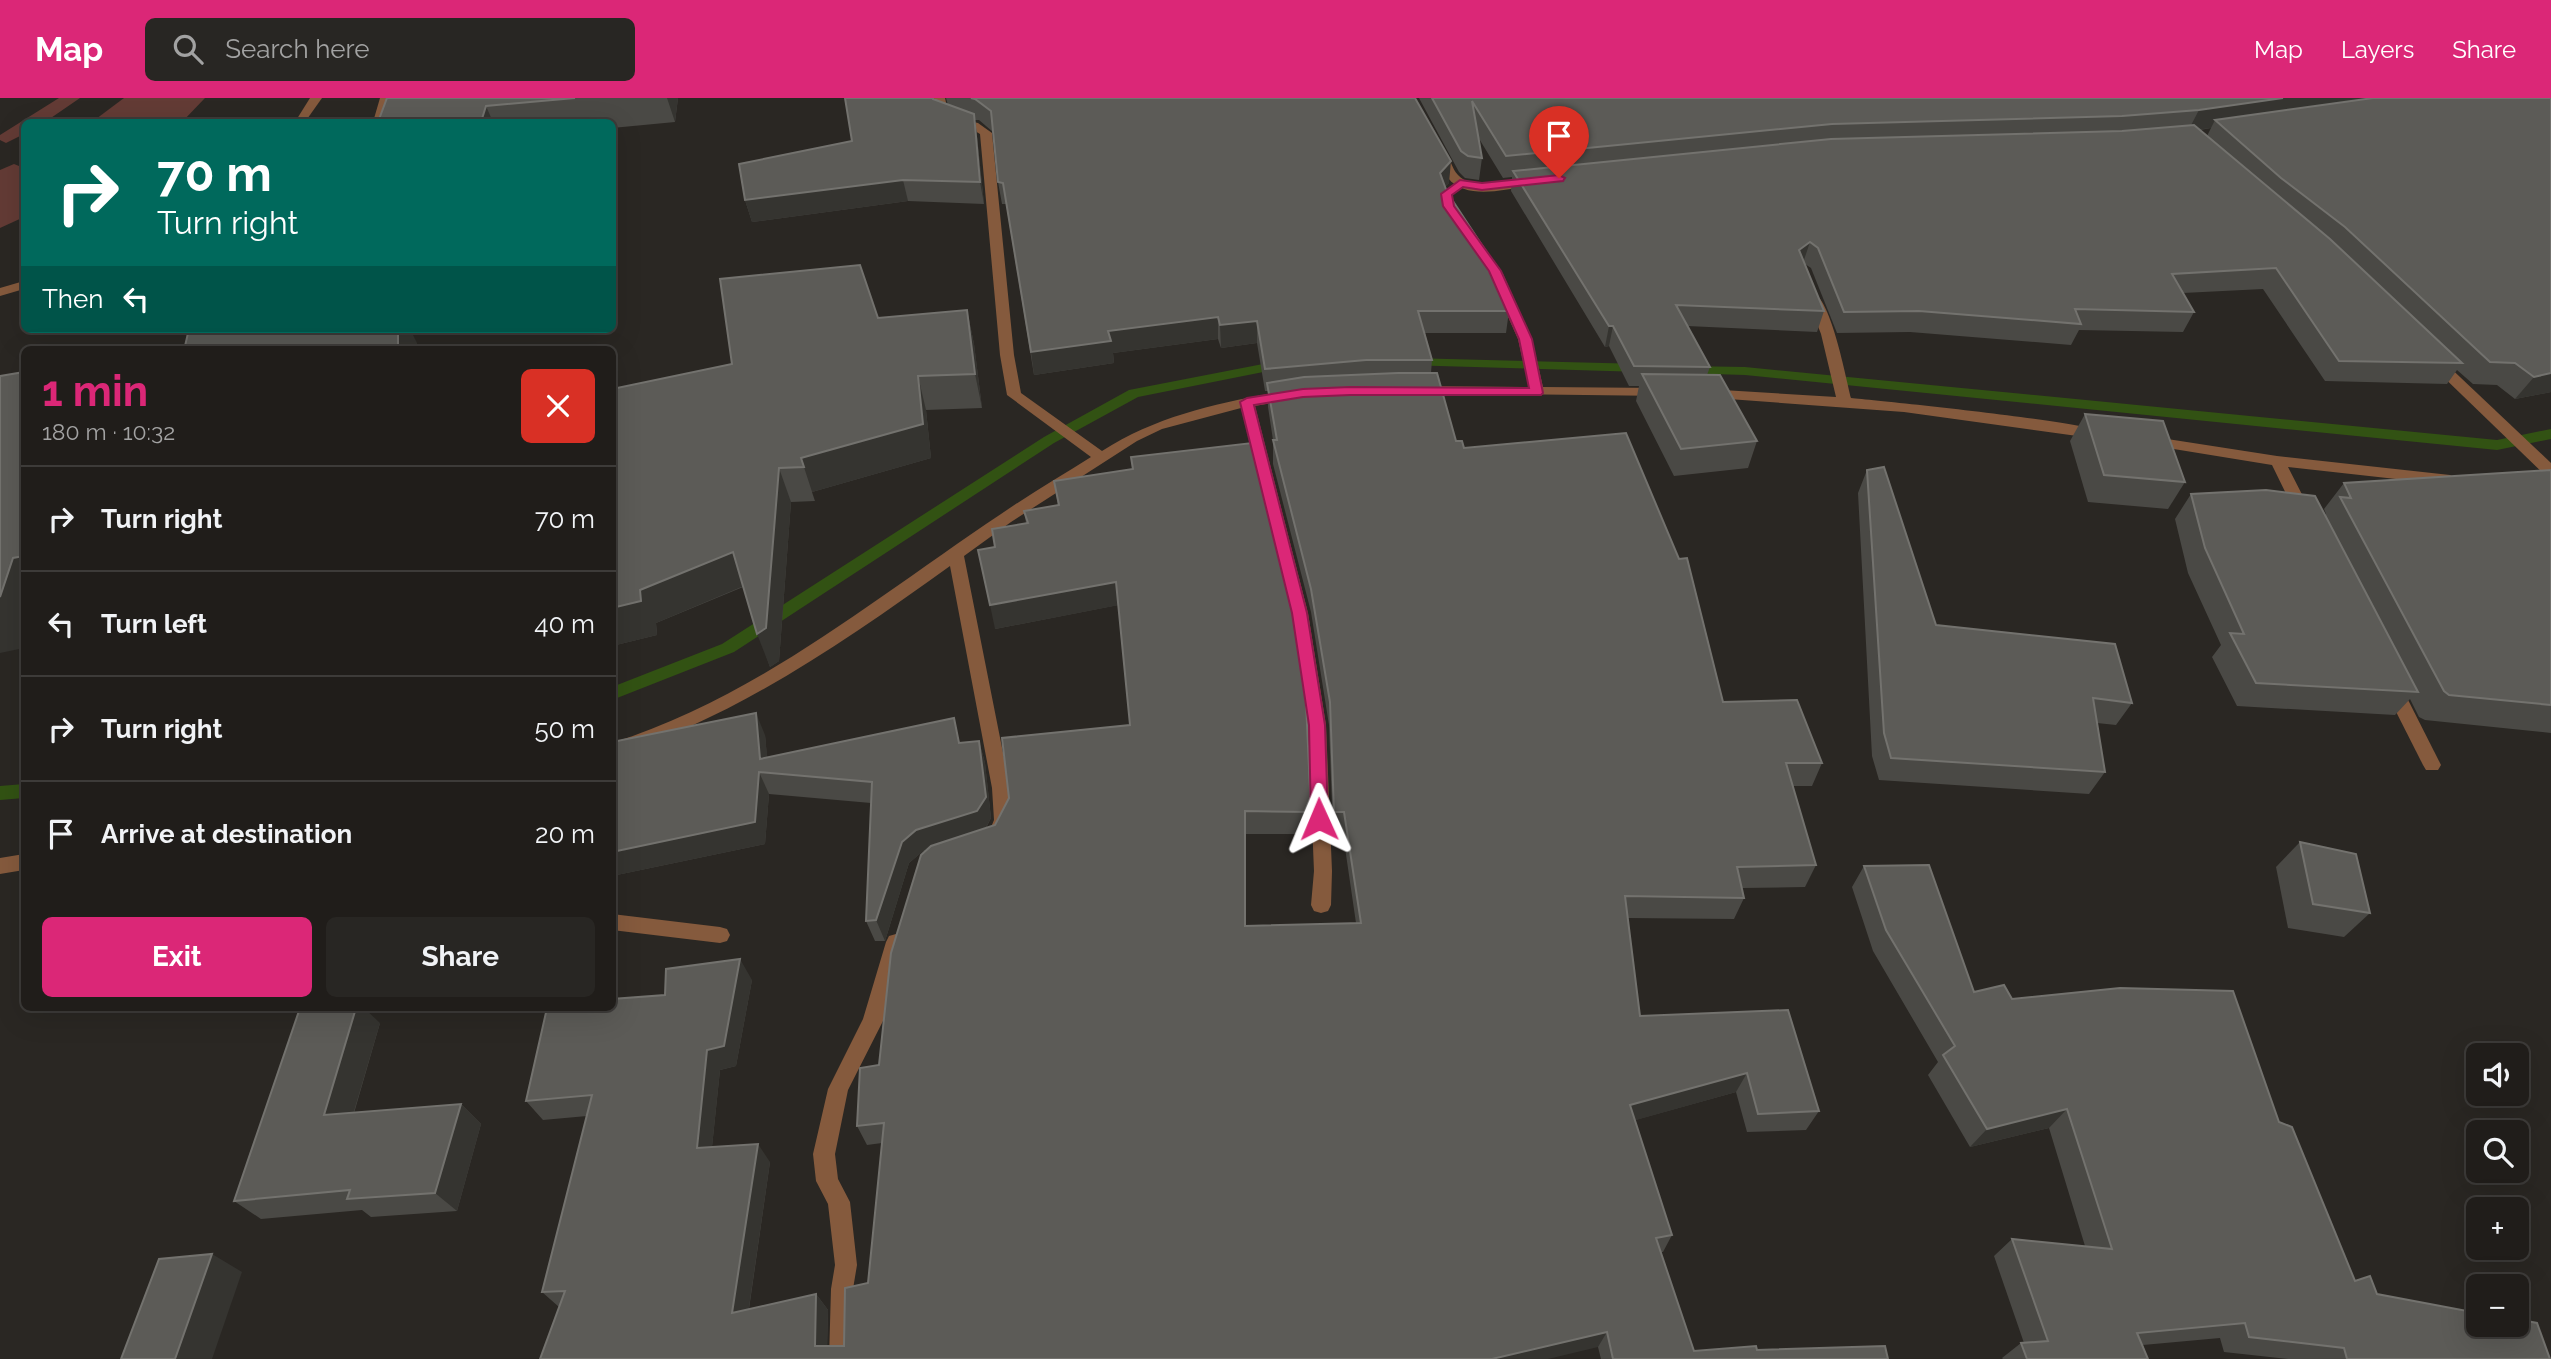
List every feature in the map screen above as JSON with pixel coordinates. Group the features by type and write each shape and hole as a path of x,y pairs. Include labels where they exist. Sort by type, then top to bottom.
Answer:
{"street":[{"path":"302,119 316,98"},
{"path":"379,119 386,98"},
{"path":"939,98 944,118 974,125 986,133 1007,355 1014,395 1099,455"},
{"path":"1433,140 1452,176 1460,183 1482,187 1550,179"},
{"path":"1447,194 1460,183"},
{"path":"1488,260 1525,339 1537,393"},
{"path":"1807,282 1828,334 1844,396"},
{"path":"0,292 21,286"},
{"path":"2426,353 2536,458 2550,482"},
{"path":"1409,390 1844,396 2112,436"},
{"path":"616,749 700,716 774,677 956,556 1006,518 1099,455 1157,426 1247,402 1303,393"},
{"path":"1247,402 1300,613 1317,725 1323,871 1321,905"},
{"path":"2138,440 2277,461 2462,481"},
{"path":"2277,461 2314,534"},
{"path":"956,556 1003,804 1000,828 991,841 981,846"},
{"path":"2383,668 2432,765"},
{"path":"0,866 21,862"},
{"path":"841,1359 842,1289 846,1265 839,1202 827,1181 824,1154 838,1089 873,1021 903,919"},
{"path":"616,923 720,936"}],"shaded area":[{"path":"59,98 80,98 49,119 26,119"},
{"path":"124,98 205,98 185,119 96,119"},
{"path":"21,122 21,136 6,143 0,140 0,135"},
{"path":"14,164 21,167 21,218 0,228 0,170"}],"building":[{"path":"387,98 575,98 486,106 482,119 379,119"},
{"path":"845,98 933,98 974,114 980,182 903,180 745,200 739,164 852,141"},
{"path":"971,98 1415,98 1451,161 1440,173 1447,192 1504,282 1509,311 1418,311 1432,360 1366,360 1265,369 1257,321 1220,325 1218,317 1108,331 1111,341 1031,352 1003,183 998,182 991,111"},
{"path":"1432,98 2283,98 2199,110 2122,116 1832,124 1506,156 1472,101 1482,158 1468,156 1461,151"},
{"path":"2373,98 2551,98 2551,373 2534,377 2515,363 2490,362 2345,227 2281,178 2215,120"},
{"path":"2194,125 2330,239 2462,363 2339,361 2276,268 2172,274 2194,312 2075,309 2081,324 1919,311 1844,312 1818,248 1810,242 1799,250 1824,311 1676,305 1710,367 1634,366 1613,326 1609,326 1513,171 1831,139 2122,131"},
{"path":"860,265 878,318 967,310 975,374 918,376 923,424 801,458 804,467 779,468 766,628 757,634 733,552 640,590 641,601 616,607 616,388 732,364 720,279"},
{"path":"188,333 398,333 398,346 185,346"},
{"path":"21,372 21,557 13,558 0,597 0,376"},
{"path":"1437,373 1456,441 1462,441 1464,448 1626,433 1679,559 1687,558 1723,702 1797,700 1822,763 1786,763 1816,865 1737,867 1744,898 1625,896 1640,1016 1788,1010 1819,1111 1758,1114 1747,1073 1630,1105 1672,1235 1656,1238 1694,1351 1756,1346 1757,1350 1885,1346 1888,1359 1613,1359 1607,1332 1492,1359 540,1359 565,1291 542,1292 592,1095 526,1101 546,1011 616,1011 616,999 665,995 666,969 740,959 724,1046 707,1050 697,1148 758,1144 732,1313 816,1294 815,1346 844,1346 845,1288 868,1283 884,1123 857,1126 860,1068 879,1065 891,953 921,855 931,846 995,825 1009,798 1002,738 1130,725 1116,582 990,605 978,550 995,547 992,529 1028,523 1024,511 1059,505 1054,481 1133,469 1131,457 1252,443 1290,590 1306,702 1311,812 1245,811 1245,926 1361,923 1344,812 1334,812 1330,702 1311,589 1273,440 1277,440 1267,383 1304,377"},
{"path":"1642,374 1720,375 1757,441 1681,449"},
{"path":"2085,414 2163,421 2185,482 2104,475"},
{"path":"1884,467 1936,625 2115,644 2132,703 2093,698 2105,772 1891,758 1884,733 1867,470"},
{"path":"2551,470 2551,705 2449,695 2444,691 2340,497 2351,498 2344,483"},
{"path":"2266,490 2315,496 2418,692 2256,683 2230,633 2244,634 2205,548 2191,494"},
{"path":"756,713 760,759 954,718 959,743 979,741 986,797 977,811 916,830 902,842 876,920 866,921 872,782 759,772 755,822 616,851 616,741"},
{"path":"2300,842 2356,854 2370,913 2313,904"},
{"path":"1929,865 1974,992 2004,985 2012,999 2120,988 2233,991 2279,1122 2292,1127 2355,1281 2370,1276 2377,1294 2466,1311 2466,1337 2529,1337 2529,1321 2537,1323 2550,1359 2347,1359 2344,1348 2249,1337 2245,1323 2137,1333 2148,1359 2027,1359 2021,1343 2048,1341 2012,1239 2112,1249 2067,1109 1987,1129 1943,1055 1955,1046 1886,930 1864,866"},
{"path":"299,1011 355,1011 324,1115 461,1104 435,1193 347,1199 350,1190 234,1201"},
{"path":"212,1254 175,1359 121,1359 159,1259"}],"waterway":[{"path":"1409,362 1643,368"},
{"path":"616,692 728,648 1049,440 1134,393 1283,364"},
{"path":"1685,370 1745,371 2497,445 2551,434"},
{"path":"0,793 21,791"}],"route":[{"path":"1319,819 1317,725 1300,613 1247,402 1303,393 1350,391 1537,393 1525,339 1495,271 1448,206 1447,194 1452,187 1460,183 1482,187 1559,178"}]}
